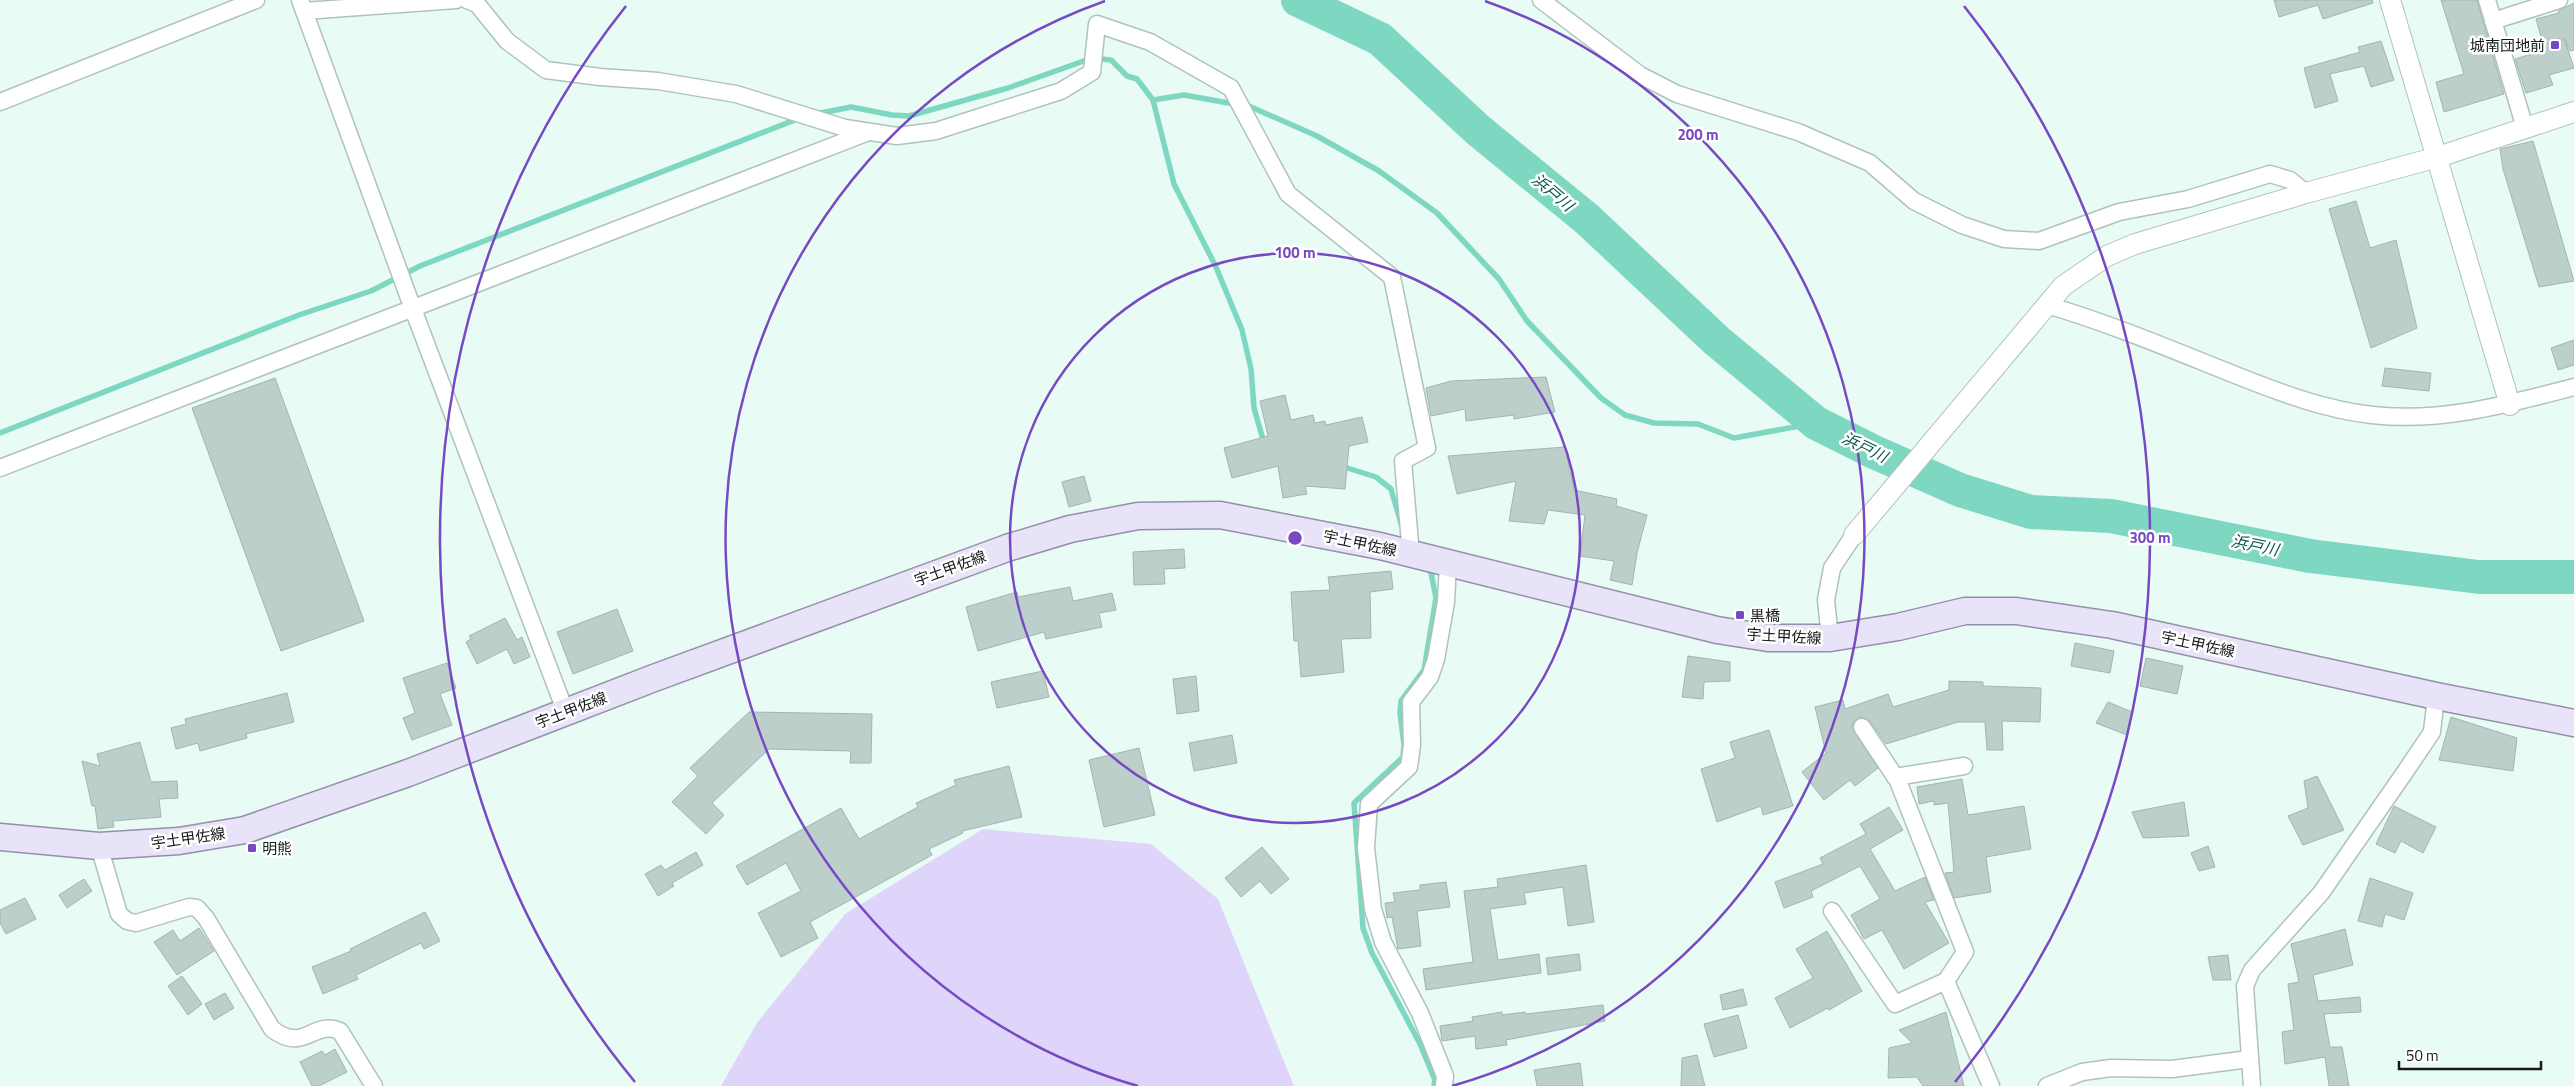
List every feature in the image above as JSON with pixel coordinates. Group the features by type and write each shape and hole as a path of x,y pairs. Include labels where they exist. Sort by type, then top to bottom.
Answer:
{"main road":[{"name":"宇土甲佐線","path":"0,837 99,846 179,841 245,830 408,773 566,712 1007,548 1070,530 1138,516 1220,515 1380,546 1717,630 1768,638 1830,638 1898,627 1965,610 2016,611 2112,625 2436,696 2574,723"}],"street":[{"path":"0,102 256,0"},
{"path":"456,0 302,6 413,309 566,712"},
{"path":"467,0 477,4 507,41 546,70 600,77 658,81 736,94 845,128 897,136 936,130 1061,92 1092,72 1097,24 1150,42 1231,88 1288,194 1392,277 1426,448 1403,461 1412,555"},
{"path":"1540,0 1640,75 1678,94 1798,132 1870,163 1914,202 1962,225 2004,239 2038,241 2119,212 2188,199 2270,174 2290,180 2306,193"},
{"path":"2390,0 2510,405"},
{"path":"2487,0 2525,128"},
{"path":"2493,21 2559,0"},
{"path":"1830,638 1826,600 1832,568 1854,536 2063,286 2108,256 2128,247 2306,193 2438,157 2574,112"},
{"path":"0,468 868,132"},
{"path":"2041,312 2087,316 2299,399 2372,415 2459,413 2510,405 2574,387"},
{"path":"1444,1086 1445,1076 1420,1013 1383,942 1373,909 1366,848 1369,804 1409,767 1412,745 1412,702 1430,677 1436,659 1446,602 1448,564"},
{"path":"2252,1086 2245,986 2252,970 2321,893 2432,732 2436,696"},
{"path":"1832,911 1895,1004 1946,981 1965,952 1895,777 1862,727"},
{"path":"1895,777 1964,766"},
{"path":"99,846 119,914 127,921 136,923 189,907 197,908 206,918 272,1029 284,1038 301,1039 323,1029 332,1028 340,1031 374,1086"},
{"path":"1946,981 1991,1086"},
{"path":"2047,1086 2082,1072 2111,1068 2172,1068 2249,1059"}],"shaded area":[{"path":"983,829 1151,844 1218,899 1294,1086 721,1086 757,1023 845,914"}],"building":[{"path":"2274,0 2372,0 2373,3 2323,19 2318,5 2279,17"},
{"path":"2441,0 2477,0 2504,94 2444,112 2436,82 2464,74"},
{"path":"2574,3 2574,50 2570,51 2564,38 2574,68 2549,75 2553,85 2526,93 2515,59 2545,50 2536,19 2559,13 2558,11"},
{"path":"2381,41 2394,80 2371,87 2364,66 2330,74 2338,101 2315,108 2304,68 2360,52 2358,47"},
{"path":"2533,141 2574,281 2539,287 2503,169 2500,149"},
{"path":"2356,201 2370,248 2396,240 2417,328 2371,348 2329,209"},
{"path":"2574,340 2574,365 2558,370 2551,348"},
{"path":"2385,368 2431,373 2429,391 2382,386"},
{"path":"1546,377 1555,412 1514,419 1514,415 1466,421 1465,409 1431,416 1426,388 1451,381"},
{"path":"275,378 364,621 281,651 192,408"},
{"path":"1285,395 1291,420 1313,415 1315,423 1325,421 1326,425 1362,417 1368,442 1349,446 1345,489 1305,486 1307,494 1283,498 1278,466 1232,478 1224,448 1268,436 1260,401"},
{"path":"1565,447 1574,490 1617,499 1616,506 1647,515 1637,553 1632,585 1610,580 1614,561 1580,556 1585,515 1548,510 1544,524 1509,521 1516,481 1457,494 1448,456"},
{"path":"1084,476 1091,501 1069,507 1062,482"},
{"path":"1184,549 1185,568 1164,569 1165,584 1134,585 1133,552"},
{"path":"1391,571 1393,589 1370,592 1371,638 1341,639 1344,672 1301,677 1298,641 1294,641 1291,592 1330,590 1328,577"},
{"path":"1070,587 1073,601 1112,593 1116,610 1099,613 1102,627 1046,639 1044,632 978,651 966,607 1017,592 1018,597"},
{"path":"617,609 633,651 573,674 557,632"},
{"path":"505,618 517,640 522,637 530,657 514,664 507,649 477,664 466,642 471,639 469,636"},
{"path":"2075,643 2114,651 2110,673 2071,666"},
{"path":"1688,656 1730,662 1730,681 1704,682 1703,699 1682,697"},
{"path":"2146,658 2183,666 2177,694 2140,686"},
{"path":"447,663 456,688 440,694 452,725 412,740 403,718 415,713 403,678"},
{"path":"1043,671 1049,697 997,708 991,682"},
{"path":"1196,676 1199,711 1177,714 1173,679"},
{"path":"1949,681 1983,682 1983,686 2041,688 2040,722 2002,721 2003,750 1987,750 1985,722 1958,722 1886,744 1870,721 1861,717 1853,722 1852,728 1878,768 1855,786 1850,780 1824,800 1802,772 1826,753 1815,707 1843,700 1845,709 1888,694 1893,707 1949,690"},
{"path":"287,693 294,722 246,734 247,738 200,751 198,743 176,749 171,728 186,724 185,719"},
{"path":"2108,702 2132,712 2127,735 2096,723"},
{"path":"749,712 872,714 871,763 850,763 851,751 769,749 712,803 724,815 706,834 672,802 698,776 690,768"},
{"path":"2451,717 2517,738 2513,771 2439,760"},
{"path":"1769,730 1793,806 1763,815 1761,806 1717,822 1701,769 1735,758 1730,742"},
{"path":"1232,735 1237,763 1194,771 1189,743"},
{"path":"140,742 151,782 177,781 178,798 159,799 161,817 113,821 114,827 98,829 95,806 92,806 82,761 100,766 97,754"},
{"path":"1139,748 1155,815 1104,827 1089,760"},
{"path":"1009,766 1022,817 962,831 963,833 929,849 932,855 810,922 818,938 781,957 758,913 801,891 786,863 747,885 736,866 841,808 859,839 918,807 916,803 956,785 954,780"},
{"path":"2317,776 2344,830 2303,845 2288,816 2308,808 2304,781"},
{"path":"1962,779 1968,815 2024,806 2031,849 1986,857 1991,892 1954,898 1945,873 1954,872 1948,803 1934,805 1934,801 1919,804 1917,787"},
{"path":"2184,802 2189,836 2143,838 2132,812"},
{"path":"2394,806 2436,827 2423,853 2401,841 2395,853 2376,844"},
{"path":"1889,807 1903,830 1870,849 1895,891 1925,877 1934,900 1925,902 1949,943 1904,969 1882,930 1864,939 1851,915 1880,899 1860,866 1811,891 1813,897 1784,908 1775,882 1823,864 1820,858 1866,834 1860,824"},
{"path":"2208,846 2215,867 2199,871 2191,853"},
{"path":"1262,847 1289,879 1271,894 1260,881 1241,897 1225,878"},
{"path":"696,852 703,865 672,883 674,886 658,896 645,874 661,865 665,870"},
{"path":"1586,865 1594,922 1568,926 1563,887 1524,893 1526,904 1490,909 1498,960 1539,954 1541,973 1426,990 1423,969 1473,962 1464,891 1498,887 1497,879"},
{"path":"2370,878 2413,893 2404,920 2385,914 2382,927 2358,921"},
{"path":"84,879 92,891 67,908 59,895"},
{"path":"1446,882 1450,907 1417,911 1421,946 1398,949 1392,917 1387,918 1385,903 1395,902 1393,893 1420,890 1420,885"},
{"path":"25,898 36,919 6,934 0,923 0,910"},
{"path":"425,912 440,941 424,949 421,943 356,975 358,979 323,994 312,967 351,951 350,949"},
{"path":"199,928 214,951 177,975 154,942 173,930 180,941"},
{"path":"2345,929 2353,965 2313,975 2318,1001 2360,997 2361,1012 2324,1014 2330,1047 2342,1047 2349,1086 2329,1086 2325,1057 2285,1064 2282,1032 2294,1030 2288,984 2299,982 2291,944"},
{"path":"1827,931 1862,991 1829,1010 1828,1008 1790,1028 1775,998 1813,978 1796,949"},
{"path":"1579,954 1581,970 1548,975 1546,958"},
{"path":"2228,955 2231,980 2213,980 2208,957"},
{"path":"182,976 202,1004 188,1015 168,986"},
{"path":"1743,989 1747,1005 1723,1010 1720,995"},
{"path":"225,993 234,1008 214,1020 205,1004"},
{"path":"1603,1005 1605,1021 1506,1040 1507,1045 1476,1049 1475,1036 1442,1041 1440,1026 1473,1021 1472,1017 1502,1012 1502,1015 1525,1012 1526,1014"},
{"path":"1946,1012 1964,1086 1923,1086 1917,1077 1888,1078 1889,1048 1912,1043 1899,1030"},
{"path":"1738,1015 1747,1048 1714,1057 1704,1024"},
{"path":"335,1049 347,1072 319,1086 312,1086 300,1062 322,1051 325,1055"},
{"path":"1697,1055 1705,1086 1681,1086 1682,1058"},
{"path":"1580,1063 1583,1086 1537,1086 1534,1070"}],"waterway":[{"name":"浜戸川","path":"1298,0 1380,39 1478,130 1587,219 1717,341 1816,423 1874,452 1960,490 2031,512 2111,516 2310,556 2479,577 2574,577"},
{"path":"816,114 851,107 892,115 909,116 1008,88 1092,58 1111,60 1127,76 1137,79 1153,100 1174,184 1216,267 1242,330 1251,369 1254,408 1264,443"},
{"path":"1153,100 1184,95 1251,107 1317,136 1379,171 1437,213 1499,279 1527,321 1601,398 1625,415 1654,423 1698,424 1734,438 1816,423"},
{"path":"0,433 299,315 371,291 420,266 800,118"},
{"path":"1341,466 1376,477 1391,489 1402,527"},
{"path":"1427,566 1431,573 1436,598 1424,670 1401,701 1403,757 1354,803 1363,928 1372,953 1420,1044 1435,1080 1434,1086"}],"place":[{"name":"城南団地前","path":"2555,45"},
{"name":"黒橋","path":"1740,615"},
{"name":"明熊","path":"252,848"}]}
